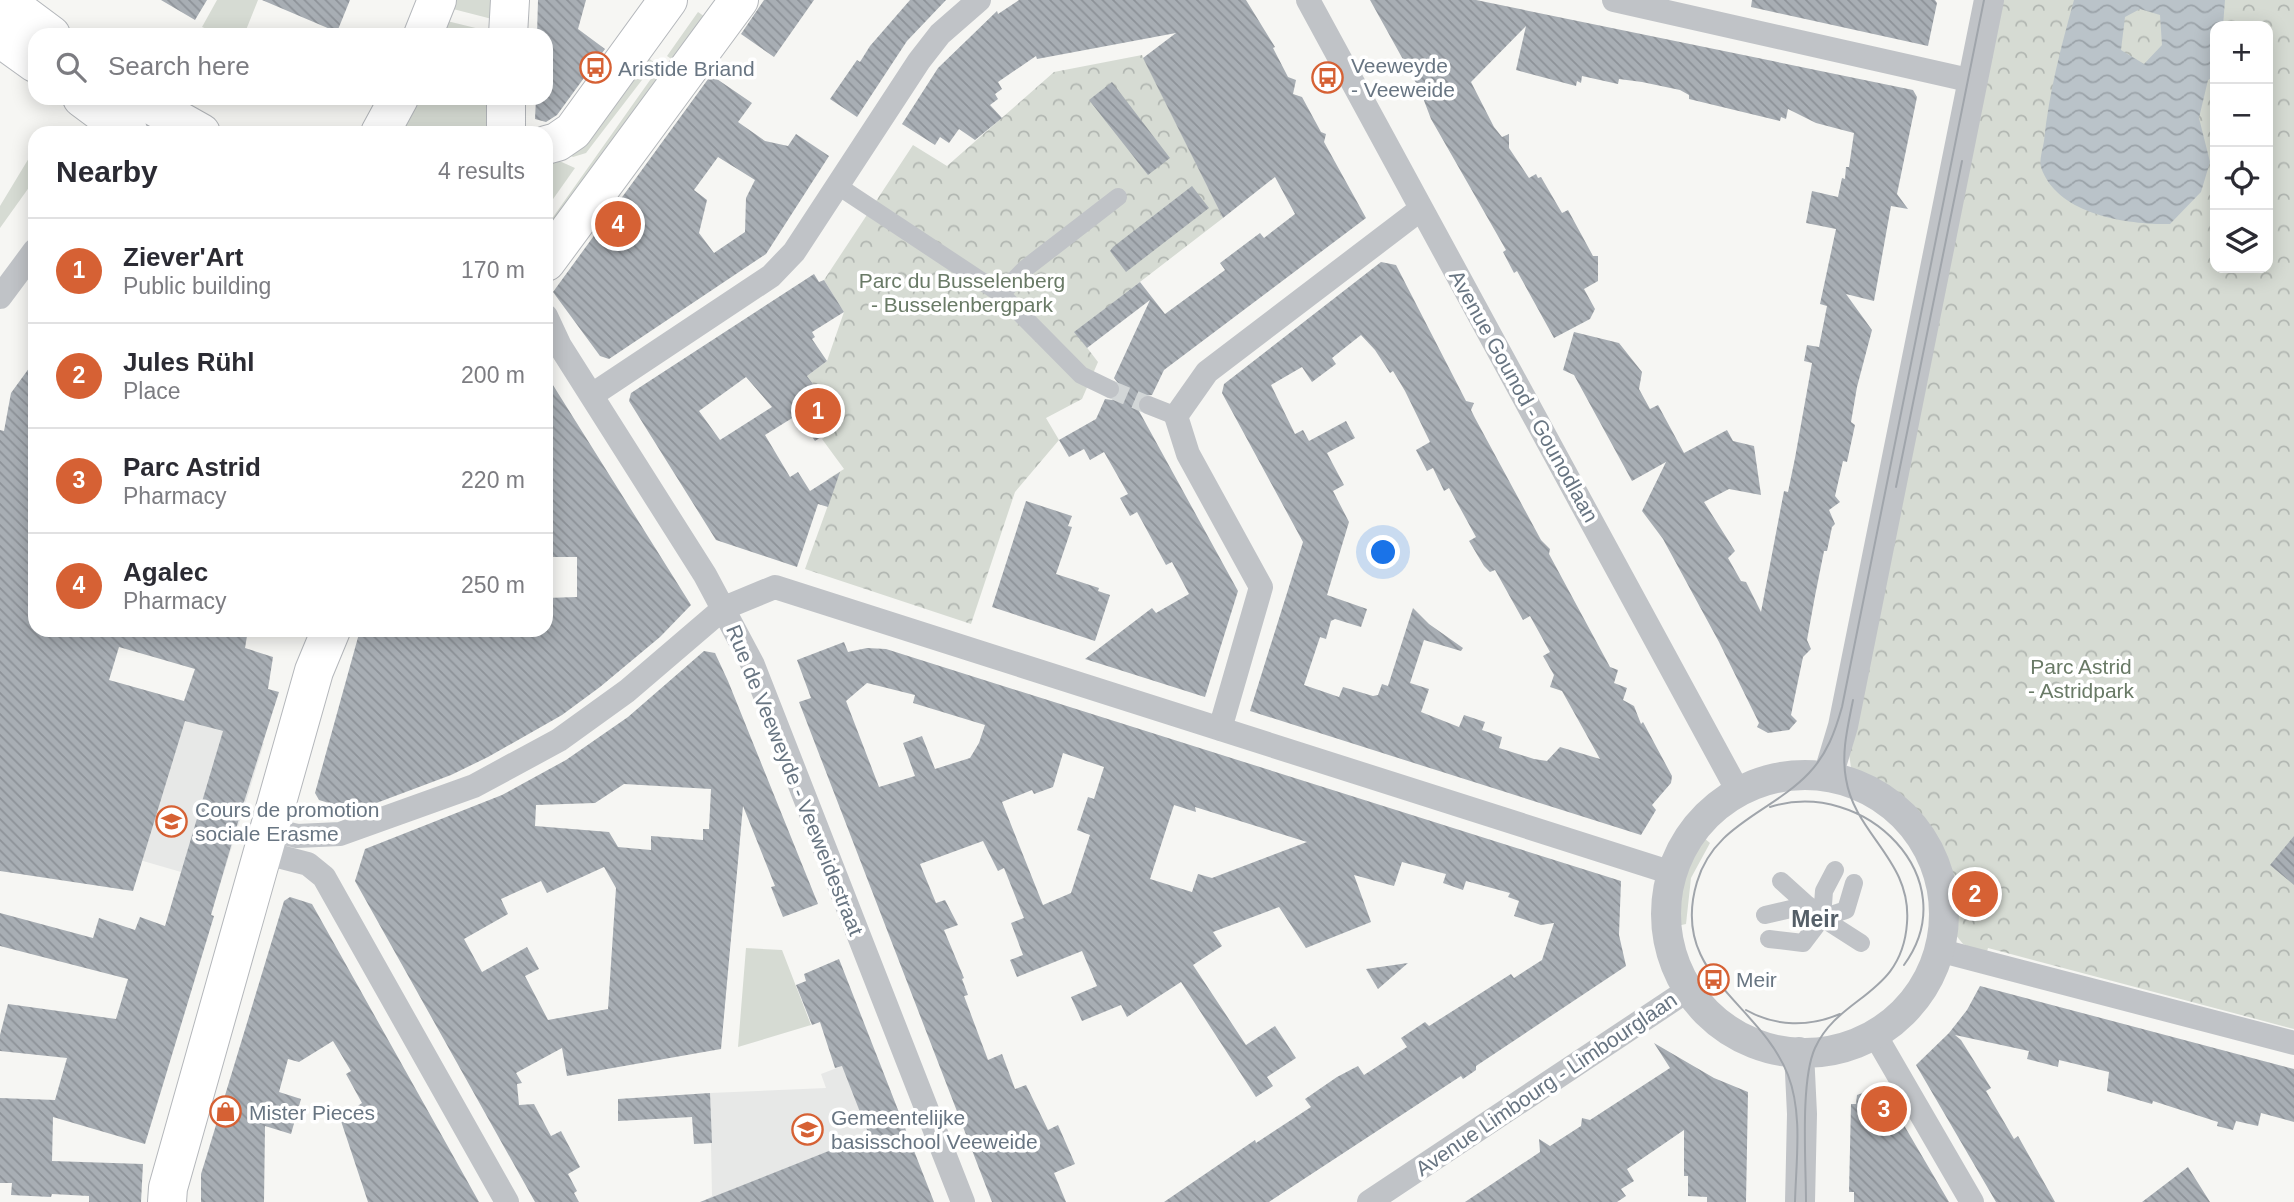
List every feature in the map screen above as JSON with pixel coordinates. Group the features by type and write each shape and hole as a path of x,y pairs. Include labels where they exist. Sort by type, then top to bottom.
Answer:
{"main road":[{"path":"5,0 42,28"},
{"path":"426,28 437,0"},
{"path":"508,28 510,0"},
{"path":"553,143 573,131 668,0"},
{"path":"553,253 738,0"},
{"path":"0,38 28,59"},
{"path":"95,105 130,124"},
{"path":"384,126 395,105"},
{"path":"314,671 317,637"},
{"path":"167,1202 168,1188 314,671 328,637"}],"street":[{"path":"592,395 771,276 794,251 919,61 940,34 979,0"},
{"name":"Avenue Gounod - Gounodlaan","path":"1308,0 1739,793"},
{"path":"1614,0 1973,81"},
{"path":"1828,776 1843,726 1989,0"},
{"path":"838,186 1001,294 1081,375 1110,389"},
{"path":"1001,294 1026,268 1118,197"},
{"path":"1176,416 1207,372 1421,209"},
{"path":"4,282 28,257"},
{"name":"Rue de Veeweyde - Veeweidestraat","path":"553,341 592,395 724,608 752,665 963,1202"},
{"path":"1147,405 1176,416"},
{"path":"1176,416 1188,454 1262,587 1220,729"},
{"path":"266,840 340,834 474,786 559,740 627,691 724,608 775,587 1672,873"},
{"path":"1785,776 1828,776 1855,783 1882,798 1904,816 1922,838 1938,873 1942,892 1942,931 1938,950 1914,999 1874,1033 1839,1048 1799,1052 1760,1045 1733,1033 1709,1015 1688,989 1668,942 1665,907 1672,873 1683,848 1695,832 1739,793 1757,783 1785,776"},
{"path":"266,840 308,864 324,877 507,1202"},
{"path":"1822,918 1824,891 1835,870"},
{"path":"1781,881 1822,918 1861,943"},
{"path":"1769,939 1802,943 1822,918 1846,910 1854,883"},
{"path":"1765,915 1808,905"},
{"path":"1938,950 2294,1043"},
{"name":"Avenue Limbourg - Limbourglaan","path":"1369,1202 1688,989"},
{"path":"1874,1033 1972,1202"},
{"path":"1799,1052 1802,1114 1800,1202"}],"shaded area":[{"path":"136,688 204,726 264,743 211,914 214,917 172,903 181,872 88,845"},
{"name":"Gemeentelijke basisschool Veeweide","path":"876,1053 924,1178 702,1202 712,1196 710,1093 826,1088 821,1074"}],"green space":[{"path":"217,0 258,0 247,28 202,27"},
{"path":"456,0 493,0 492,19 453,9"},
{"name":"Parc Astrid - Astridpark","path":"2000,0 2294,0 2294,1029 1988,948 1986,955 1963,944 1955,934 1948,873 1938,847 1923,824 1898,798 1851,768 1849,753"},
{"path":"698,12 708,19 677,63 667,56"},
{"path":"447,21 476,28 445,28"},
{"path":"644,55 655,63 586,153 573,157 555,150"},
{"name":"Parc du Busselenberg - Busselenbergpark","path":"1142,55 1223,218 1075,332 1098,362 1082,399 1046,418 1059,440 1015,492 971,624 805,569 836,483 828,479 844,469 822,439 842,423 807,376 827,361 844,312 824,280 913,145 947,166 1054,72"},
{"path":"660,66 670,73 553,236 553,217"},
{"path":"409,105 494,105 494,126 398,126"},
{"path":"553,158 575,168 553,199"},
{"path":"28,160 28,189 0,228 0,206"},
{"path":"1704,838 1710,843 1691,878 1686,924 1677,926 1681,879 1690,858"},
{"path":"746,948 782,950 811,1025 738,1047"}],"water":[{"path":"2074,0 2225,0 2223,21 2210,21 2210,79 2199,118 2210,162 2201,192 2170,224 2134,222 2095,214 2061,196 2049,183 2041,167 2041,158 2060,52","holes":["2140,9 2160,15 2162,45 2144,64 2121,50 2125,17"]}],"building":[{"path":"161,0 207,0 195,20"},
{"path":"262,0 350,0 339,28 328,28"},
{"path":"538,0 586,0 578,29 605,49 557,115 546,122 535,119 536,105 553,105 553,28 537,28"},
{"path":"764,0 814,0 774,57 741,34"},
{"path":"910,0 946,0 907,41 857,117 830,99 857,60 860,62 870,46"},
{"path":"1019,0 1246,0 1275,47 1273,48 1288,77 1296,80 1293,94 1302,97 1321,132 1326,134 1324,142 1366,218 1164,370 1152,395 1141,396 1137,402 1139,411 1238,591 1205,697 1085,659 1152,608 1156,613 1189,594 1172,562 1166,565 1137,512 1130,516 1120,498 1128,494 1104,452 1090,460 1084,449 1069,457 1059,440 1096,419 1105,399 1112,400 1120,395 1121,387 1114,378 1150,300 1087,348 1074,332 1140,282 1165,314 1225,270 1220,263 1260,233 1264,238 1295,214 1275,177 1223,218 1143,58 1176,33 1037,59 1036,56 998,82 1002,89 995,94 998,99 990,105 1002,118 975,140 959,129 949,143 940,137 935,145 902,124 938,68 997,11 998,14"},
{"path":"1370,0 1476,0 1913,90 1917,97 1897,194 1908,209 1891,206 1874,301 1846,294 1872,330 1857,387 1851,422 1855,425 1847,462 1843,461 1835,496 1840,502 1829,510 1835,524 1827,551 1824,551 1815,596 1807,640 1811,649 1803,657 1791,715 1797,721 1789,730 1768,733 1757,727 1759,723 1719,642 1663,539 1642,511 1666,462 1632,481 1574,375 1563,370 1574,332 1619,343 1642,372 1639,389 1650,409 1658,405 1684,453 1727,430 1733,441 1754,446 1761,495 1729,489 1704,502 1735,551 1728,558 1741,581 1746,582 1761,612 1784,491 1788,492 1795,458 1812,363 1804,361 1807,345 1819,347 1827,306 1820,304 1836,229 1806,223 1812,191 1838,197 1842,178 1845,179 1846,167 1849,167 1854,133 1816,123 1788,109 1786,119 1781,117 1780,121 1689,99 1689,95 1680,90 1642,82 1619,79 1618,84 1582,76 1581,83 1577,81 1576,86 1516,70 1526,26 1471,82 1494,127 1502,137 1509,134 1509,148 1529,178 1536,174 1538,178 1541,177 1562,213 1568,210 1593,256 1598,256 1598,281 1584,289 1595,309 1590,319 1554,338 1517,271 1514,273 1503,252 1506,250 1431,119 1420,90"},
{"path":"1752,0 1935,0 1937,3 1928,46 1751,7"},
{"path":"711,75 752,103 738,122 765,141 788,146 796,134 829,156 766,254 609,359 600,356 553,292","holes":["718,157 755,180 746,198 745,232 714,253 699,233 707,200 694,190"]},
{"path":"1112,82 1170,158 1148,175 1089,100"},
{"path":"1192,186 1209,208 1126,272 1110,251 1113,247"},
{"path":"1381,262 1396,265 1466,401 1474,403 1471,410 1475,418 1541,540 1550,549 1549,554 1610,667 1618,670 1614,683 1627,688 1623,700 1634,706 1641,724 1643,722 1672,776 1671,783 1652,805 1656,810 1641,835 1250,711 1303,542 1222,393 1224,384","holes":["1361,335 1390,373 1393,371 1405,391 1430,442 1416,450 1427,471 1433,468 1444,491 1449,488 1476,537 1469,541 1484,566 1490,572 1495,570 1523,620 1530,616 1550,652 1543,656 1554,675 1550,687 1562,691 1600,759 1560,747 1547,761 1534,759 1499,748 1502,737 1482,730 1485,722 1464,715 1459,727 1421,712 1429,689 1410,683 1424,640 1461,651 1463,648 1429,624 1413,608 1388,686 1382,684 1378,695 1343,687 1339,697 1304,685 1320,637 1326,639 1331,621 1335,619 1361,627 1367,609 1327,595 1349,522 1333,491 1344,485 1327,453 1355,438 1346,421 1309,441 1303,430 1295,434 1271,385 1302,367 1312,382 1336,364 1332,358"]},
{"path":"814,274 819,282 824,280 844,312 812,332 815,337 812,339 827,361 807,376 842,423 815,441 797,415 765,435 790,477 798,472 810,491 840,472 828,507 818,504 797,567 716,540 629,401 631,393","holes":["746,377 772,407 720,440 699,411"]},
{"path":"28,370 28,637 247,637 245,648 273,657 268,689 279,692 243,805 211,915 214,916 145,1144 53,1117 52,1161 143,1164 141,1202 89,1202 89,1196 52,1194 51,1197 11,1195 12,1183 0,1183 0,1098 55,1100 67,1058 0,1051 0,1035 8,1004 116,1019 128,979 0,946 0,913 93,938 99,918 135,930 140,917 165,926 223,731 185,721 133,891 0,871 0,430 4,431 11,393","holes":["119,647 195,669 184,701 109,680"]},
{"path":"553,385 691,605 660,637 600,687 562,715 488,757 451,775 355,811 319,800 315,793 358,637 553,637 553,598 577,597 577,557 553,557"},
{"path":"1026,501 1072,516 1068,526 1072,527 1056,574 1099,588 1098,591 1110,595 1095,641 992,607"},
{"path":"844,642 848,652 867,648 886,649 1621,881 1619,935 1626,966 1476,1066 1476,1070 1463,1079 1461,1076 1269,1202 1164,1202 1255,1140 1256,1143 1311,1107 1305,1099 1337,1077 1358,1066 1364,1075 1407,1047 1401,1038 1425,1022 1429,1026 1511,974 1514,978 1542,960 1554,923 1541,925 1514,916 1519,901 1508,897 1510,893 1466,881 1463,890 1443,883 1446,874 1402,862 1394,886 1354,875 1371,922 1306,948 1279,907 1213,932 1222,946 1193,965 1246,1045 1275,1026 1296,1058 1267,1077 1273,1086 1256,1097 1181,982 1127,1017 1121,1005 1082,1021 1071,997 1097,986 1082,951 1017,977 1010,960 1023,955 1011,923 1024,918 1004,868 998,871 983,841 920,864 936,903 945,900 958,925 944,930 964,978 962,979 968,995 964,996 988,1060 1002,1054 1015,1089 1026,1085 1048,1130 1058,1125 1075,1164 1054,1173 1066,1202 992,1202 799,702 811,698 797,660","holes":["867,683 915,695 913,703 985,725 970,758 935,769 922,736 903,743 915,776 879,787 846,701","1063,753 1104,767 1094,799 1088,797 1077,830 1090,835 1071,893 1043,905 1002,802 1032,790 1034,794 1053,787","1174,805 1196,812 1195,807 1307,842 1212,878 1198,874 1192,892 1150,879"]},
{"path":"704,651 715,653 818,904 783,917 771,887 775,886 743,806 721,1049 567,1076 562,1048 516,1073 522,1083 517,1084 519,1105 534,1104 551,1136 561,1131 580,1167 568,1174 577,1191 574,1193 579,1202 535,1202 355,881 365,849 502,795 566,760 628,717","holes":["624,784 711,789 709,829 703,829 703,840 651,836 651,850 618,847 609,832 535,826 536,805 595,803","604,867 616,888 608,1009 548,1020 525,976 539,969 527,947 482,972 464,939 508,914 501,899 541,881 547,893"]},
{"path":"2294,836 2294,885 2270,865"},
{"path":"290,897 312,904 479,1202 368,1202 340,1118 362,1103 346,1074 351,1071 333,1041 299,1062 288,1059 279,1092 301,1099 291,1134 265,1126 264,1202 201,1202 201,1174 284,901"},
{"path":"839,959 934,1202 700,1202 869,1135 842,1066 835,1068 820,1022 812,1025 796,985 806,981 804,974"},
{"path":"1408,963 1378,989 1366,969"},
{"path":"1980,986 2294,1069 2294,1122 2261,1113 2258,1126 2236,1121 2233,1130 2217,1126 2218,1122 2153,1101 2152,1104 2107,1091 2109,1072 2059,1060 2058,1067 2027,1059 2029,1051 1955,1035 1961,1040 1991,1088 1986,1091 2014,1139 2018,1136 2055,1202 1996,1202 1916,1065 1949,1033 1967,1010"},
{"path":"1654,1043 1714,1078 1748,1092 1746,1202 1707,1202 1707,1197 1688,1196 1688,1176 1684,1176 1684,1130 1627,1169 1634,1181 1621,1189 1626,1196 1617,1202 1465,1202 1540,1152 1539,1139 1550,1146 1581,1126 1582,1118 1590,1120 1670,1068"},
{"path":"1882,1086 1949,1202 1854,1202 1854,1192 1849,1192 1851,1104 1856,1104 1857,1095"},
{"path":"710,1093 712,1143 694,1144 692,1117 618,1121 618,1099"},
{"path":"2188,1167 2210,1202 2142,1202"}],"tunnel":[{"path":"1110,389 1148,405"}],"tram line":[{"path":"1795,1202 1797,1122 1793,1090 1775,1050 1706,965 1695,941 1692,914 1697,882 1705,862 1716,846 1745,821 1794,787 1815,766 1826,750 1842,707 1984,0"},
{"path":"1896,487 1962,161"},
{"path":"1806,1202 1807,1080 1815,1048 1839,1016 1882,981 1894,966 1903,947 1907,923 1906,901 1901,882 1860,816 1851,799 1846,779 1845,749 1853,700"},
{"path":"1770,807 1806,802 1840,807 1871,821 1896,842 1914,869 1923,900 1920,932 1904,965"},
{"path":"1746,1010 1769,1020 1793,1023 1816,1021 1840,1014"}],"place":[{"name":"Aristide Briand","path":"595,68"},
{"name":"Veeweyde - Veeweide","path":"1328,77"},
{"name":"Agalec","path":"618,224"},
{"name":"Ziever'Art","path":"818,411"},
{"name":"Cours de promotion sociale Erasme","path":"172,821"},
{"name":"Jules Rühl","path":"1975,894"},
{"name":"Meir","path":"1713,979"},
{"name":"Parc Astrid","path":"1884,1109"},
{"name":"Mister Pieces","path":"226,1112"},
{"name":"Gemeentelijke basisschool Veeweide","path":"808,1129"}],"district":[{"name":"Meir","path":"1815,919"}]}
